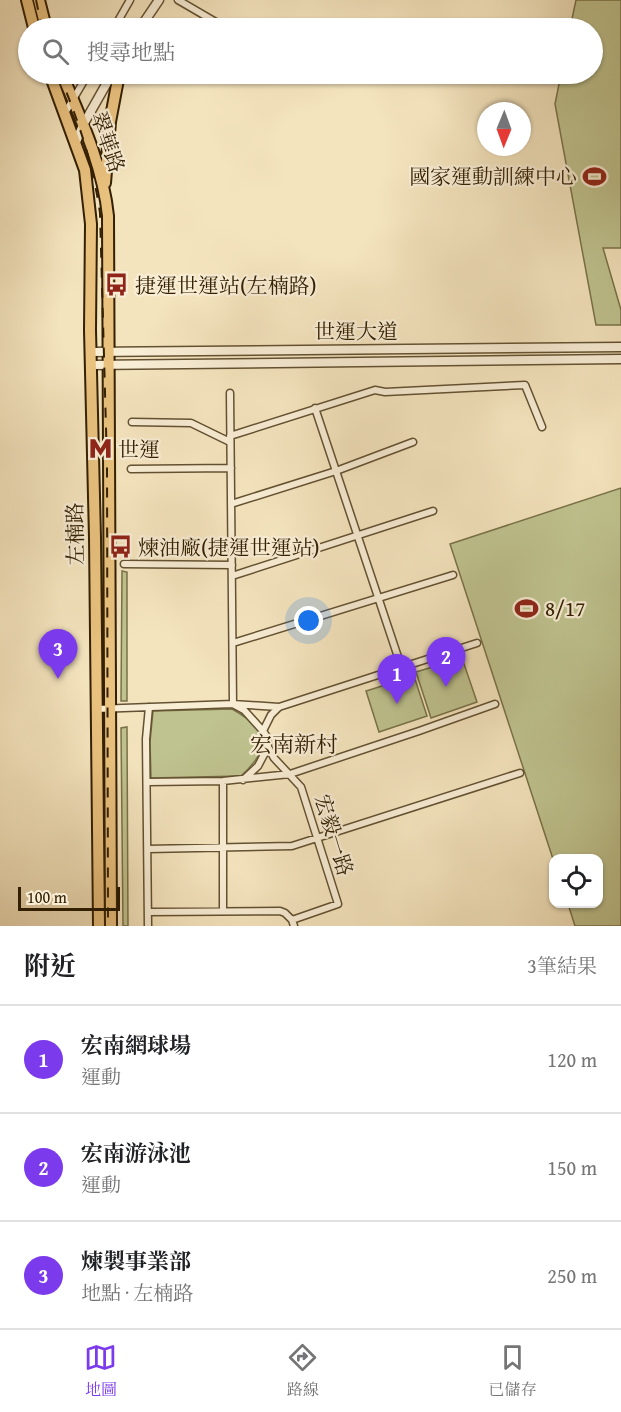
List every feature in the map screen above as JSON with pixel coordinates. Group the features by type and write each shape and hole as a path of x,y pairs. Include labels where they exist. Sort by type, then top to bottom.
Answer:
{"main road":[{"path":"27,0 32,18"},
{"path":"39,0 44,18"},
{"name":"翠華路","path":"54,84 76,142"},
{"name":"翠華路","path":"66,84 83,124 104,189"},
{"path":"104,189 110,122 117,84"},
{"name":"左楠路","path":"76,142 85,170 91,224 90,352 95,538 99,926"},
{"name":"左楠路","path":"104,189 108,216 110,365 111,926"}],"street":[{"path":"120,18 130,0"},
{"path":"147,18 159,0"},
{"path":"178,0 209,18"},
{"path":"65,113 82,84"},
{"path":"76,142 83,124 106,84"},
{"name":"世運大道","path":"90,352 621,347"},
{"name":"世運大道","path":"91,365 621,359"},
{"path":"132,422 191,423 230,439 315,408 375,390 385,392 525,386 542,426"},
{"path":"230,393 233,704"},
{"path":"315,408 402,669"},
{"path":"231,504 336,471 413,442"},
{"path":"131,469 231,468"},
{"path":"232,576 433,511"},
{"path":"124,564 232,565"},
{"path":"233,643 453,575"},
{"path":"96,709 233,704 279,707 477,643"},
{"name":"宏毅一路","path":"233,704 244,710 263,731 274,758 303,790 338,904 293,923"},
{"path":"148,782 243,780 290,774 419,732 495,704"},
{"path":"148,926 146,739 149,707"},
{"path":"263,731 279,707"},
{"path":"243,780 258,766 268,747"},
{"path":"148,849 292,846 520,773"},
{"path":"223,781 223,911"},
{"path":"148,912 280,911 293,923"}],"green space":[{"name":"國家運動訓練中心","path":"576,0 621,0 621,248 603,248 621,310 621,325 596,325 555,104 559,84 603,84 603,18 572,18"},
{"path":"621,488 621,926 575,926 569,908 603,908 603,854 551,854 450,544"},
{"path":"122,571 127,572 127,701 121,701"},
{"path":"462,658 477,702 431,718 416,672"},
{"path":"414,676 427,716 379,732 366,691"},
{"path":"232,709 253,724 262,740 262,748 258,757 241,776 151,778 150,742 153,711"},
{"path":"127,727 128,926 123,926 121,728"}],"railway":[{"path":"36,0 40,18"},
{"path":"63,84 84,142 100,213 107,464 108,926"}],"place":[{"name":"國家運動訓練中心","path":"595,176"},
{"name":"捷運世運站(左楠路)","path":"117,285"},
{"name":"世運","path":"100,449"},
{"name":"煉油廠(捷運世運站)","path":"120,547"},
{"name":"8/17","path":"527,608"},
{"name":"煉製事業部","path":"58,679"},
{"name":"宏南游泳池","path":"446,687"},
{"name":"宏南網球場","path":"397,704"}],"district":[{"name":"宏南新村","path":"294,744"}]}
